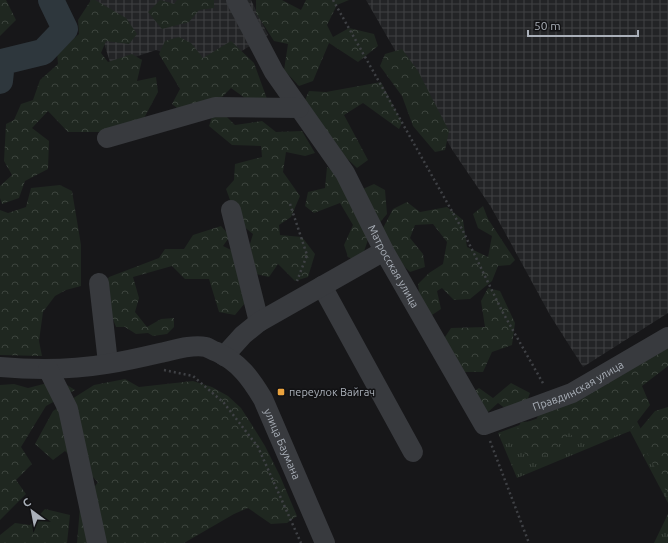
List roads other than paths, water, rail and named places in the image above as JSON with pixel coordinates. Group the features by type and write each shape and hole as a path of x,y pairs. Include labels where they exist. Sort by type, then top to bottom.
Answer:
{"street":[{"name":"Матросская улица","path":"236,0 274,72 345,173 384,251 484,426"},
{"path":"107,138 215,107 299,108"},
{"path":"231,210 259,322"},
{"path":"0,367 48,369 88,367 188,347 206,347 224,356 259,322 384,251"},
{"path":"99,283 108,364"},
{"path":"322,286 413,452"},
{"name":"Правдинская улица","path":"484,426 572,393 668,337"},
{"name":"улица Баумана","path":"224,356 237,364 247,374 263,399 325,543"},
{"path":"48,369 68,409 97,543"}],"waterway":[{"path":"0,81 2,62 43,52 65,29 51,0"}],"place":[{"name":"переулок Вайгач","path":"281,392"}]}
